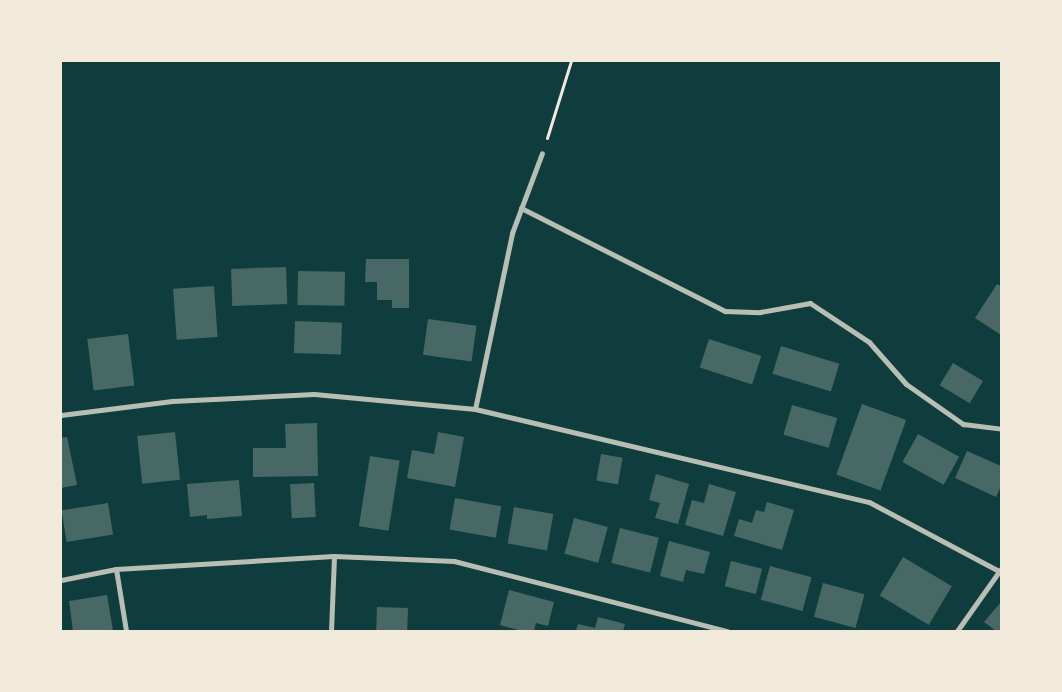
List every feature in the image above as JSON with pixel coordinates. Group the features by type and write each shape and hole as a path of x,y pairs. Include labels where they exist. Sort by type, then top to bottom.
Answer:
{"street":[{"path":"475,409 512,233 542,153"},
{"path":"521,208 725,311 760,312 810,303 869,342 906,384 962,424 1001,429"},
{"path":"61,415 172,401 314,394 475,409 869,502 1000,570 957,631"},
{"path":"331,631 334,556"},
{"path":"61,580 116,569 334,556 454,561 727,631"},
{"path":"116,569 126,631"}],"path":[{"path":"542,153 571,61"}],"building":[{"path":"366,259 409,259 409,308 392,308 392,300 377,300 377,282 365,282"},
{"path":"286,267 287,304 232,306 231,269"},
{"path":"298,271 345,272 344,306 297,305"},
{"path":"997,284 1001,286 1001,335 975,318"},
{"path":"214,286 218,337 177,340 173,289"},
{"path":"428,319 477,326 472,361 423,355"},
{"path":"295,321 342,323 341,355 294,353"},
{"path":"128,334 134,386 94,391 87,339"},
{"path":"709,339 761,356 752,385 700,368"},
{"path":"781,346 839,364 831,392 773,374"},
{"path":"953,363 983,381 970,403 940,385"},
{"path":"862,404 906,420 881,491 836,474"},
{"path":"792,405 837,418 829,448 783,435"},
{"path":"317,423 318,476 253,477 253,448 286,448 285,424"},
{"path":"175,432 180,480 142,484 137,436"},
{"path":"438,432 464,437 455,487 407,478 412,450 434,454"},
{"path":"918,434 959,457 944,485 902,462"},
{"path":"67,437 77,485 61,488 61,438"},
{"path":"967,451 1001,466 1001,486 996,497 955,478"},
{"path":"601,454 623,458 618,484 596,481"},
{"path":"370,456 400,461 389,531 359,526"},
{"path":"656,474 689,484 678,524 655,518 660,503 649,500"},
{"path":"239,480 242,516 207,519 207,515 190,517 187,484"},
{"path":"314,483 316,517 292,518 290,484"},
{"path":"709,484 736,492 723,536 685,525 692,500 704,503"},
{"path":"455,498 501,506 496,538 449,530"},
{"path":"767,502 794,510 782,550 734,536 739,519 752,523 756,510 764,512"},
{"path":"108,503 113,535 67,542 62,510"},
{"path":"514,507 553,514 547,550 508,543"},
{"path":"574,518 608,527 598,563 564,554"},
{"path":"620,528 659,538 650,573 611,563"},
{"path":"669,541 710,552 704,574 686,570 683,582 660,576"},
{"path":"903,557 952,586 929,625 880,596"},
{"path":"731,561 762,569 756,594 725,586"},
{"path":"770,566 812,577 802,611 761,600"},
{"path":"823,583 865,594 855,628 814,617"},
{"path":"509,590 554,602 548,626 536,623 534,631 522,631 500,625"},
{"path":"107,595 113,631 73,631 69,601"},
{"path":"1001,602 1001,631 996,631 984,622"},
{"path":"377,607 408,608 407,631 376,631"},
{"path":"598,617 625,624 623,631 576,631 578,624 595,628"}]}
